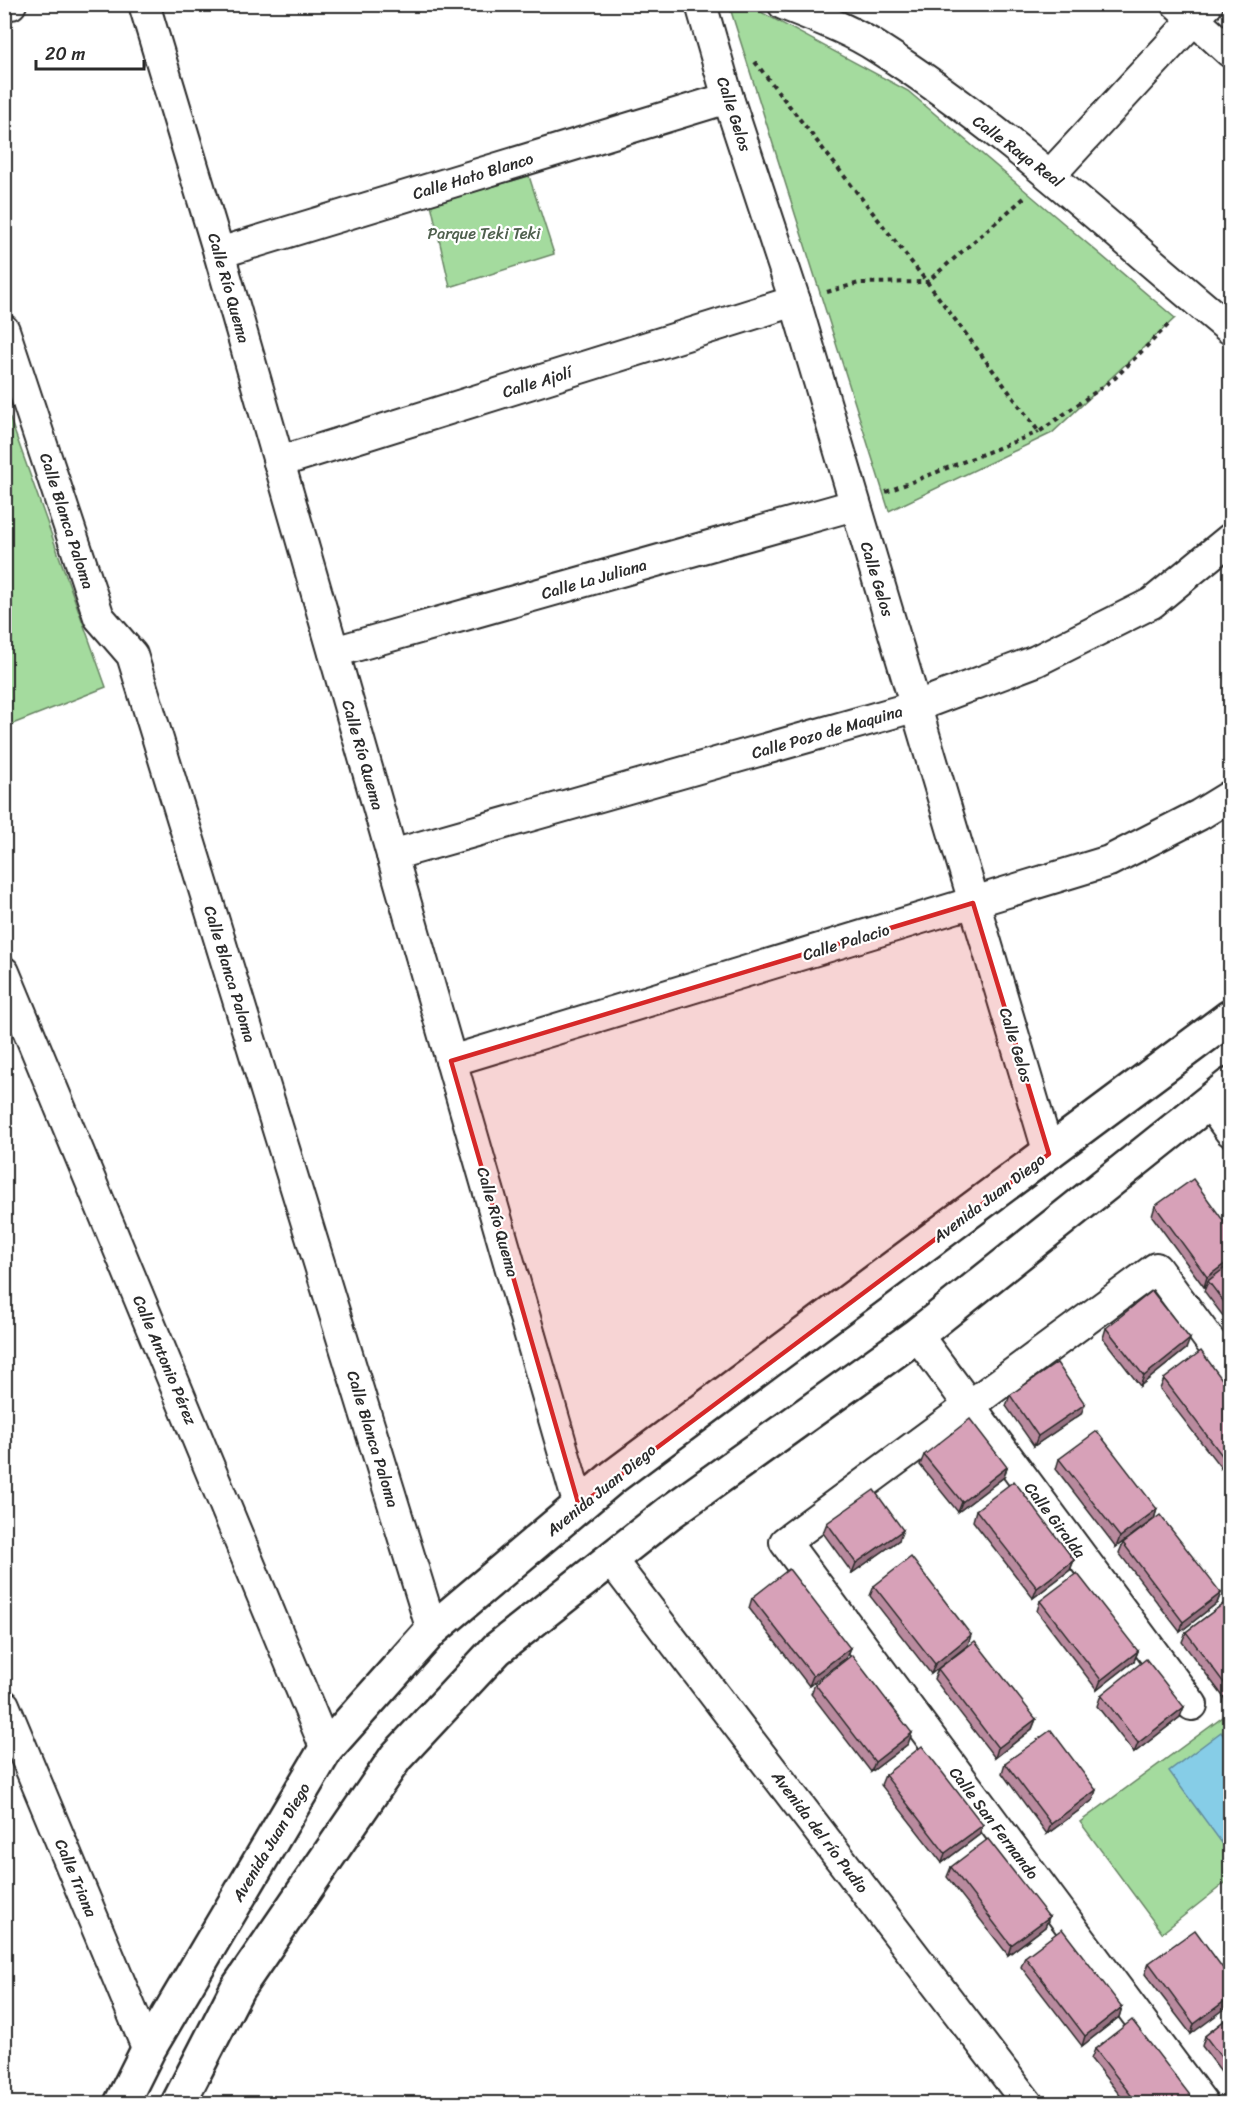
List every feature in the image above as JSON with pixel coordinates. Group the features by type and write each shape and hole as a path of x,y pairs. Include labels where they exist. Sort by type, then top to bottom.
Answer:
{"street":[{"path":"4,5 11,4"},
{"name":"Calle Río Quema","path":"144,4 219,253 579,1506"},
{"name":"Calle Gelos","path":"701,4 728,98 795,302 1049,1154"},
{"name":"Calle Raya Real","path":"783,4 877,47 1051,174 1230,329"},
{"path":"1051,174 1193,10 1230,51"},
{"name":"Calle Hato Blanco","path":"219,253 728,98"},
{"name":"Calle Ajolí","path":"279,462 795,302"},
{"name":"Calle Blanca Paloma","path":"4,330 99,617 132,655 432,1630"},
{"name":"Calle La Juliana","path":"334,652 854,505"},
{"name":"Calle Pozo de Maquina","path":"392,855 917,706 1036,661 1152,603 1230,539"},
{"name":"Calle Palacio","path":"451,1061 1109,861 1199,815 1230,796"},
{"name":"Calle Antonio Pérez","path":"4,972 326,1749"},
{"name":"Avenida Juan Diego","path":"121,2103 148,2050 326,1749 432,1630 613,1477 1230,1017"},
{"path":"178,2103 237,1989 396,1757 497,1649 612,1561 669,1513 917,1335 1220,1094 1230,1131"},
{"path":"970,1405 1156,1268 1230,1368"},
{"name":"Calle Giralda","path":"917,1335 1192,1705"},
{"name":"Calle San Fernando","path":"970,1405 785,1542 1203,2103"},
{"name":"Avenida del río Pudio","path":"612,1561 1028,2103"},
{"name":"Calle Triana","path":"4,1706 148,2050"}],"path":[{"path":"753,60 927,282 1039,432"},
{"path":"795,302 859,283 927,282 1051,174"},
{"path":"854,505 1039,432 1115,378 1194,299"}],"highlighted area":[{"path":"973,903 1049,1154 579,1506 451,1061"}],"green space":[{"path":"729,5 748,5 908,91 1175,318 1052,433 889,511"},
{"name":"Parque Teki Teki","path":"529,176 554,254 450,287 431,204"},
{"path":"4,402 106,687 5,727 4,727"},
{"path":"1230,1712 1230,1879 1162,1933 1080,1822"}],"water":[{"path":"1221,1732 1230,1744 1230,1854 1169,1771"}],"building":[{"path":"1193,1179 1230,1230 1230,1260 1207,1277 1155,1206"},
{"path":"1230,1264 1230,1310 1208,1281"},
{"path":"1152,1291 1190,1339 1144,1376 1106,1328"},
{"path":"1201,1351 1230,1390 1230,1453 1224,1458 1164,1379"},
{"path":"1057,1363 1085,1404 1038,1436 1010,1395"},
{"path":"970,1419 1007,1467 962,1502 924,1455"},
{"path":"1097,1431 1157,1509 1120,1537 1059,1459"},
{"path":"1014,1481 1074,1560 1037,1588 976,1510"},
{"path":"874,1490 903,1530 856,1563 827,1523"},
{"path":"1160,1515 1221,1593 1183,1622 1123,1543"},
{"path":"911,1557 971,1635 935,1664 874,1586"},
{"path":"789,1569 850,1648 813,1676 752,1598"},
{"path":"1077,1573 1138,1651 1101,1680 1040,1601"},
{"path":"1230,1599 1230,1691 1186,1632"},
{"path":"975,1641 1036,1719 998,1748 938,1669"},
{"path":"852,1655 912,1733 875,1762 815,1684"},
{"path":"1146,1659 1184,1707 1138,1743 1101,1695"},
{"path":"1051,1730 1096,1790 1051,1824 1005,1763"},
{"path":"922,1746 983,1825 945,1853 885,1775"},
{"path":"988,1839 1049,1917 1011,1945 951,1867"},
{"path":"1062,1929 1122,2007 1085,2036 1025,1957"},
{"path":"1195,1930 1230,1978 1230,1997 1194,2024 1149,1963"},
{"path":"1230,2016 1230,2069 1205,2036"},
{"path":"1132,2020 1193,2099 1187,2103 1137,2103 1095,2049"}]}
